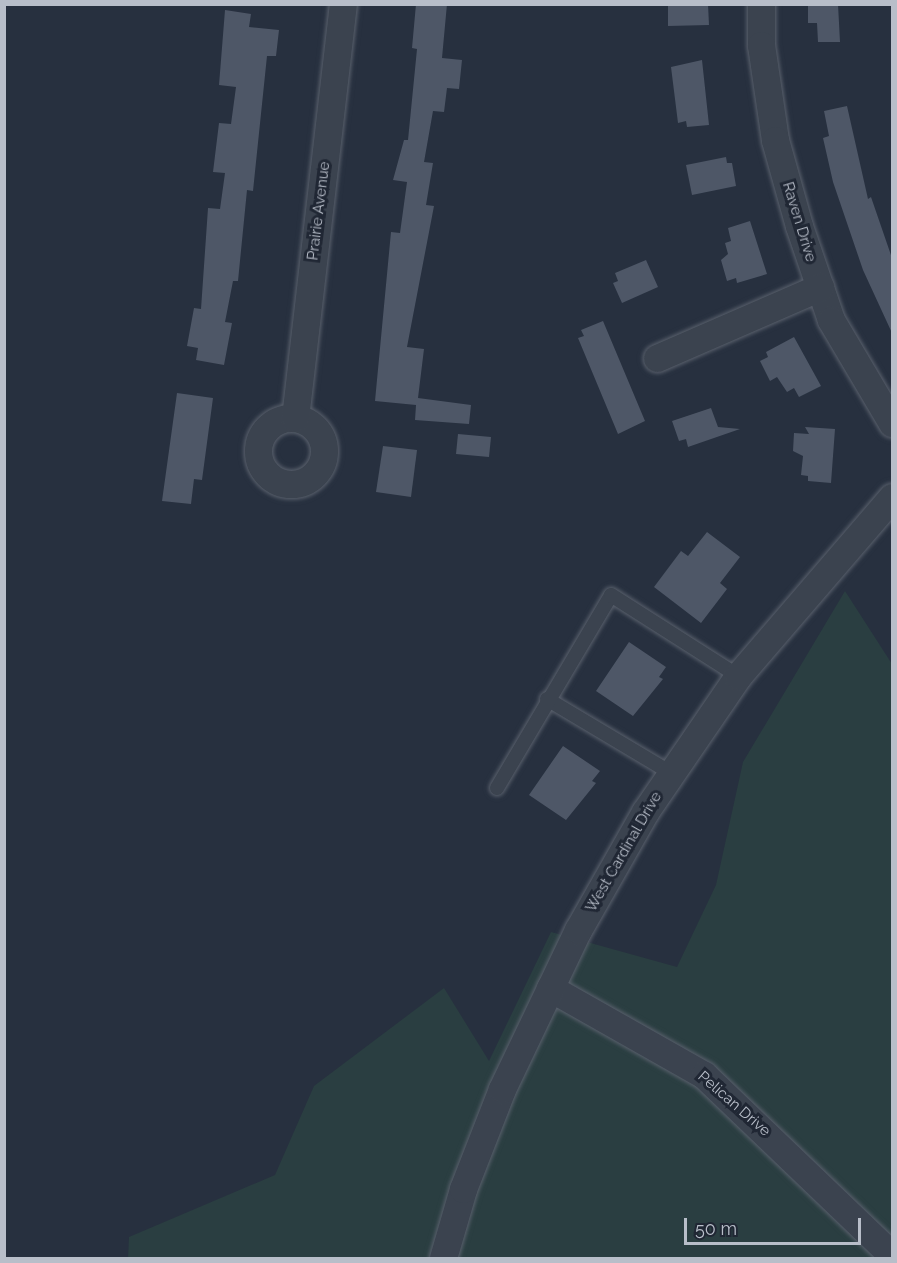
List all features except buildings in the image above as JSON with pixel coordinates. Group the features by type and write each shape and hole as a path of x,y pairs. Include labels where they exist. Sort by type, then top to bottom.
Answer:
{"street":[{"name":"Prairie Avenue","path":"295,418 343,4"},
{"name":"Raven Drive","path":"761,4 761,45 775,140 820,287 831,320 892,423"},
{"path":"657,358 820,287"},
{"name":"West Cardinal Drive","path":"443,1258 463,1189 502,1089 550,988 639,822 738,676 892,497"},
{"name":"Pelican Drive","path":"550,988 704,1075 892,1256"}],"lane":[{"path":"497,788 547,699 611,595 738,676"},
{"path":"547,699 671,773"}],"green space":[{"path":"845,591 892,664 892,1258 128,1258 129,1237 275,1175 314,1086 444,988 489,1061 551,932 677,967 716,885 743,762"}]}
